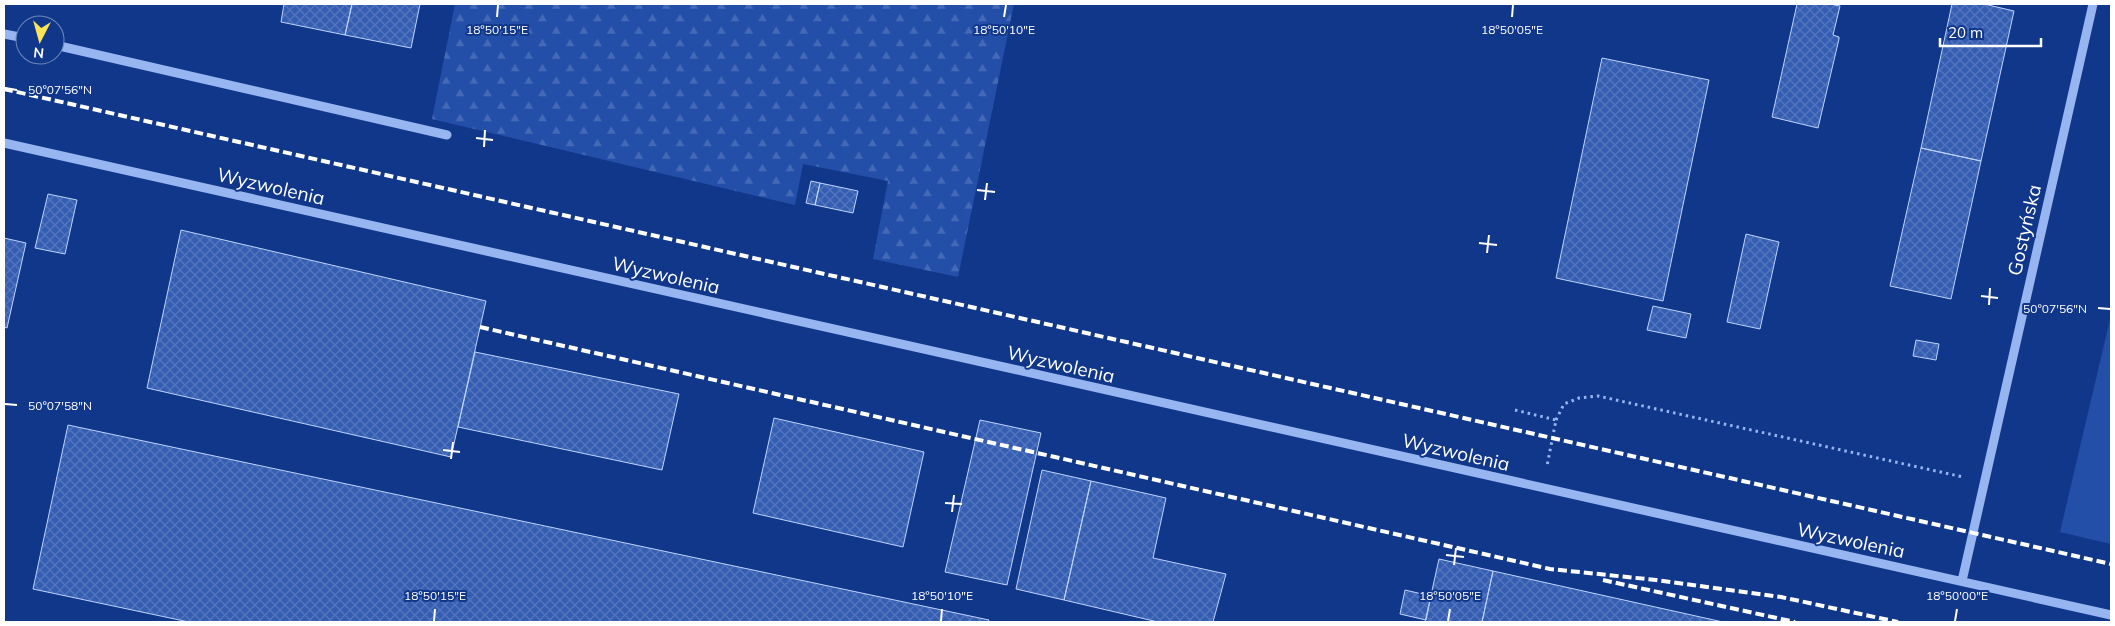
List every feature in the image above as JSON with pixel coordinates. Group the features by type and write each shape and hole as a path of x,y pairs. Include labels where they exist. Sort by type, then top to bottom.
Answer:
{"street":[{"name":"Gostyńska","path":"1962,581 2092,4"},
{"path":"65,47 447,134"},
{"name":"Wyzwolenia","path":"4,143 2111,615"}],"path":[{"path":"1542,488 1556,420 1564,404 1579,398 1598,396 1983,481"},
{"path":"1515,410 1556,420"}],"green space":[{"path":"455,4 1014,4 958,277 873,259 888,181 803,164 795,205 432,119"},
{"path":"2111,315 2111,544 2060,532"}],"building":[{"path":"284,4 352,4 345,35 281,22"},
{"path":"352,4 420,4 411,48 345,35"},
{"path":"1797,4 1830,4 1840,6 1833,35 1839,37 1839,39 1818,128 1772,117"},
{"path":"1952,4 1984,4 2014,11 1981,161 1921,148"},
{"path":"1602,58 1709,80 1663,301 1556,278"},
{"path":"1921,148 1981,161 1951,299 1890,286"},
{"path":"811,181 820,183 815,205 806,203"},
{"path":"820,183 858,191 853,213 815,205"},
{"path":"48,194 77,200 65,254 35,248"},
{"path":"181,230 486,301 451,457 147,388"},
{"path":"1746,234 1779,242 1760,329 1727,322"},
{"path":"4,238 26,243 7,328 4,327"},
{"path":"1653,306 1691,314 1686,338 1647,330"},
{"path":"1916,340 1939,344 1936,360 1913,356"},
{"path":"475,352 679,394 662,470 458,427"},
{"path":"774,418 924,452 903,547 753,513"},
{"path":"980,420 1041,433 1007,585 945,572"},
{"path":"68,425 989,620 988,622 189,622 33,589"},
{"path":"1042,470 1091,481 1064,600 1016,589"},
{"path":"1091,481 1166,498 1153,558 1226,574 1213,622 1158,622 1064,600"},
{"path":"1439,559 1493,571 1482,622 1425,622"},
{"path":"1493,571 1723,622 1482,622"},
{"path":"1405,590 1431,596 1426,620 1400,614"}],"railway":[{"path":"4,89 2111,564"},
{"path":"480,327 1550,569 1656,580 1781,597 1898,622"},
{"path":"1603,580 1795,622"}]}
